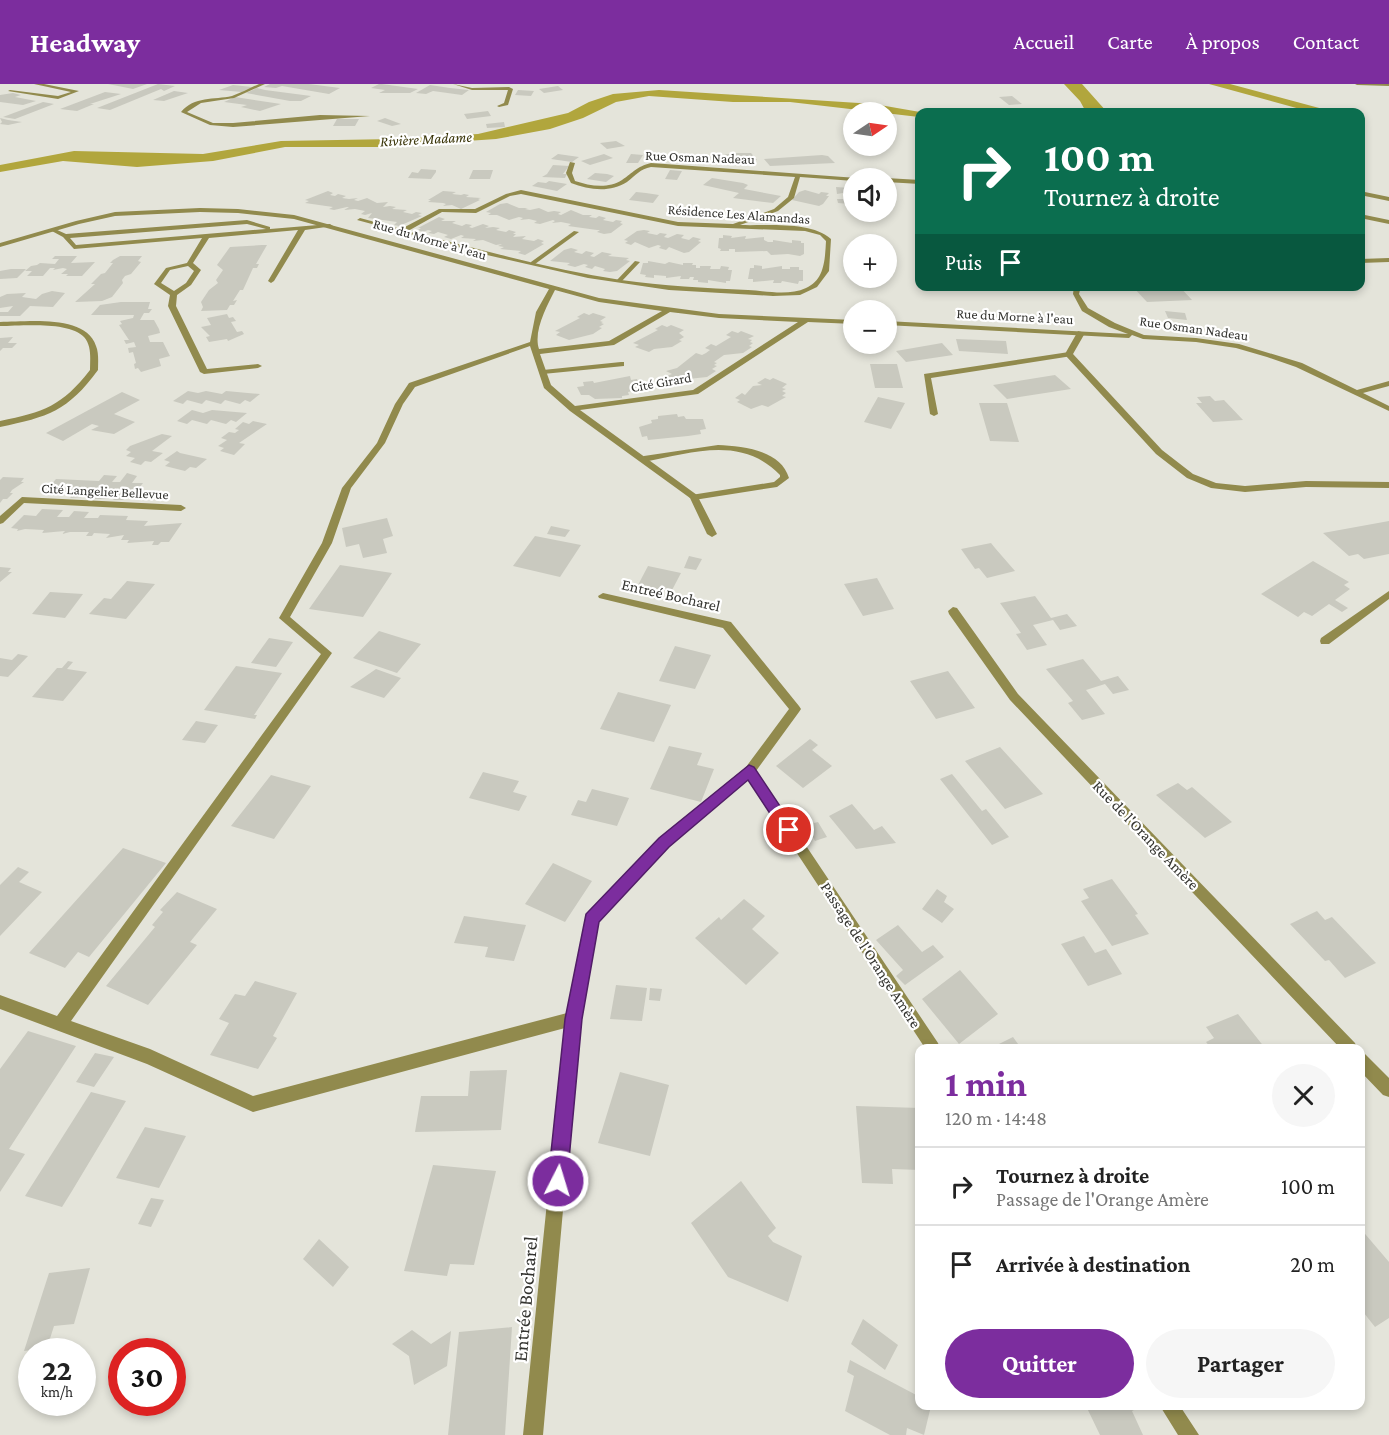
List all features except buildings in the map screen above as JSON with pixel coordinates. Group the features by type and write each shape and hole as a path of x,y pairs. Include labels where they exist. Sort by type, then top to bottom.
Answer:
{"street":[{"path":"20,88 10,91 58,98 77,91 36,84"},
{"path":"263,84 233,96 198,103 188,107 184,112 212,124 233,125 320,117 367,116"},
{"path":"455,84 472,89 511,89 506,104 499,106"},
{"path":"1357,84 1389,85"},
{"name":"Rue Osman Nadeau","path":"572,163 569,174 573,182 586,187 612,186 623,182 637,168 651,165 843,178"},
{"path":"729,227 776,210 791,198 798,175"},
{"path":"897,181 915,182"},
{"name":"Résidence Les Alamandas","path":"360,220 402,231 533,263 620,281 688,290 798,293 814,287 826,272 829,240 822,234 805,230 678,224 521,192 508,195 476,211 441,210 402,231"},
{"path":"1365,194 1389,199"},
{"name":"Rue du Morne à l'eau","path":"0,245 115,214 200,210 294,217 599,300 719,316 843,322"},
{"path":"1365,217 1389,222"},
{"path":"65,236 247,222 277,230"},
{"path":"53,230 65,236 74,247 330,226"},
{"path":"271,280 303,228"},
{"path":"514,278 576,232"},
{"path":"174,294 157,284 168,270 189,264 207,236"},
{"path":"1365,261 1389,260"},
{"path":"620,281 637,262"},
{"path":"189,264 198,270 189,284 174,294 172,306 204,372 258,366"},
{"path":"553,288 540,312 535,348 548,386 573,410 694,497 712,534"},
{"name":"Rue Osman Nadeau","path":"1077,291 1076,294 1085,309 1112,325 1143,337 1196,340 1258,352 1299,365 1389,409"},
{"path":"60,1024 327,652 284,618 327,543 346,488 381,443 399,404 412,385 535,348 611,343 668,310"},
{"name":"Cité Girard","path":"573,410 695,392 806,320"},
{"path":"0,324 50,324 75,328 87,336 93,347 94,370 77,392 56,408 29,418 0,424"},
{"name":"Rue du Morne à l'eau","path":"897,324 1143,337"},
{"path":"1069,354 1081,333"},
{"path":"934,414 927,376 1069,354"},
{"path":"1069,354 1159,452 1190,476 1214,486 1245,489 1306,484 1389,485"},
{"path":"543,372 621,364"},
{"path":"1355,393 1389,382"},
{"path":"644,459 706,449 739,447 767,458 784,474 785,478 777,484 694,497"},
{"name":"Cité Langelier Bellevue","path":"0,521 22,500 181,508"},
{"path":"1325,641 1389,594"},
{"name":"Entreé Bocharel","path":"603,596 727,625 795,709 749,771"},
{"name":"Rue de l'Orange Amère","path":"953,611 1014,697 1346,1044"},
{"name":"Entrée Bocharel","path":"533,1435 573,1019 592,919 664,842 749,771"},
{"name":"Passage de l'Orange Amère","path":"749,771 930,1044"},
{"path":"0,1002 150,1057 253,1104 573,1019"},
{"path":"1365,1064 1389,1089"},
{"path":"1172,1410 1189,1435"}],"water":[{"path":"1064,84 1082,84 1103,108 1084,108"},
{"path":"1209,84 1230,84 1319,108 1296,108"},
{"name":"Rivière Madame","path":"659,90 843,102 843,108 790,102 733,102 649,96 616,102 583,118 550,129 496,139 379,147 285,147 213,161 137,167 63,161 0,172 0,165 74,151 203,154 281,141 394,139 478,134 568,113 589,102 613,94"},
{"path":"897,108 915,111 915,117 897,114"}],"route":[{"path":"558,1181 573,1019 592,919 664,842 749,771 789,830"}]}
